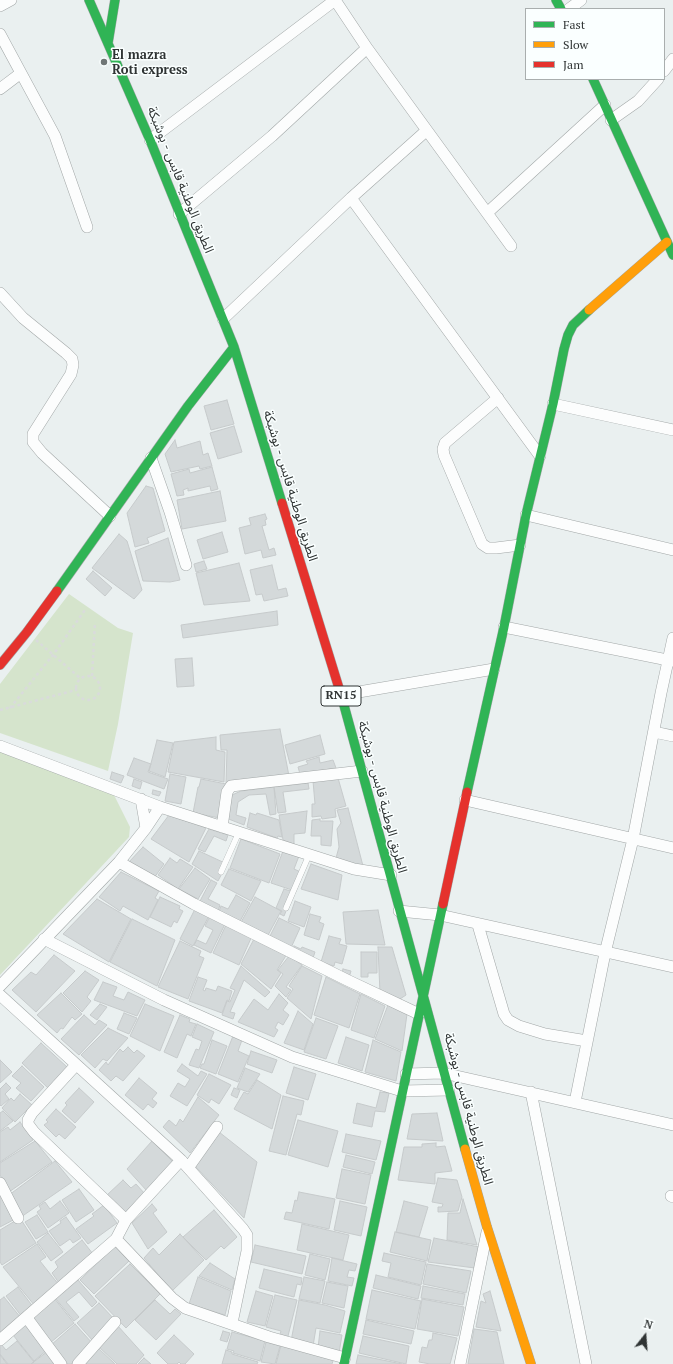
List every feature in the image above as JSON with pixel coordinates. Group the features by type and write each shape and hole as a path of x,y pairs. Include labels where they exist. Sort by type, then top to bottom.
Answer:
{"street":[{"path":"0,6 11,0"},
{"name":"الطريق الوطنية قابس - بوشبكة","path":"89,0 150,140 234,347 341,695 391,875 398,911 423,993 443,1073 487,1227 531,1364"},
{"path":"108,43 115,0"},
{"path":"150,140 335,0 426,131 511,246"},
{"path":"570,8 581,0"},
{"path":"0,34 55,136 87,227"},
{"path":"179,214 272,136 367,48"},
{"path":"665,70 673,59"},
{"path":"0,89 21,72"},
{"path":"593,80 673,255"},
{"path":"611,120 638,101 657,80"},
{"path":"487,213 605,105"},
{"path":"223,319 351,198 426,131"},
{"path":"351,198 540,456"},
{"path":"116,1239 172,1298 185,1308 208,1317 232,1323 269,1337 344,1361 465,800 504,627 526,515 568,335 573,325 582,316 666,242"},
{"path":"0,294 23,318 72,359 73,365 71,374 33,434 33,442 42,453 110,516"},
{"path":"0,665 27,632 188,406 234,347"},
{"path":"498,398 446,443 443,449 444,455 482,544 488,548 520,545"},
{"path":"553,404 673,430"},
{"path":"151,458 186,565"},
{"path":"526,515 673,550"},
{"path":"504,627 671,661"},
{"path":"575,1102 605,953 633,839 654,732 671,661 673,638"},
{"path":"341,695 494,669"},
{"path":"654,732 673,736"},
{"path":"0,746 160,806 222,827 354,869 391,875"},
{"path":"222,827 227,792 232,786 362,771"},
{"path":"141,799 146,828"},
{"path":"465,800 673,848"},
{"path":"0,986 119,862 146,828 160,806"},
{"path":"119,862 194,904 346,980 419,1014"},
{"path":"398,911 440,915 478,925 673,967"},
{"path":"478,925 504,1014 508,1020 519,1026 545,1034 587,1041"},
{"path":"44,939 164,1000 292,1057 402,1092 449,1090"},
{"path":"0,995 185,1164 243,1229 247,1235 247,1251 232,1323"},
{"path":"76,1065 32,1113 28,1120 28,1124 39,1138 126,1220"},
{"path":"406,1074 443,1073 673,1125"},
{"path":"531,1092 586,1364"},
{"path":"0,1340 116,1239 126,1220 185,1164 217,1126"},
{"path":"0,1183 18,1218"},
{"path":"460,1364 487,1227"},
{"path":"26,1318 61,1364"},
{"path":"78,1364 115,1322"}],"lane":[{"path":"221,872 239,832"},
{"path":"286,908 309,855"}],"path":[{"path":"10,708 53,655 85,610"},
{"path":"92,676 95,622"},
{"path":"27,632 80,678"},
{"path":"92,676 98,681 100,686 99,692 96,696 90,699 84,699 79,696 76,690 80,678 92,676"},
{"path":"0,710 76,690"}],"green space":[{"path":"69,594 118,628 133,633 118,724 108,771 0,733 0,684"},
{"path":"0,751 111,789 130,827 129,837 0,975"}],"building":[{"path":"227,400 234,424 211,430 204,406"},
{"path":"234,426 242,452 218,459 210,433"},
{"path":"175,440 177,448 200,441 203,455 208,453 212,466 200,469 199,466 171,472 165,454"},
{"path":"212,467 218,489 211,491 210,486 188,491 188,488 183,490 184,495 177,496 171,474 189,469 190,473"},
{"path":"146,486 153,488 165,531 147,538 149,543 135,547 127,513"},
{"path":"220,491 226,521 182,529 177,500"},
{"path":"265,514 267,519 265,520 266,525 262,526 269,550 274,548 276,555 263,558 261,550 245,554 239,528 251,525 249,518"},
{"path":"222,532 228,552 203,559 197,540"},
{"path":"119,534 127,541 142,590 134,599 92,568"},
{"path":"168,538 180,580 170,582 143,581 135,551"},
{"path":"204,561 207,569 196,572 194,564"},
{"path":"239,563 250,601 204,605 196,573"},
{"path":"272,565 278,590 286,588 288,596 264,601 262,594 256,595 250,570"},
{"path":"93,571 112,588 105,596 86,579"},
{"path":"277,611 278,625 183,638 181,625"},
{"path":"192,658 194,686 177,687 175,659"},
{"path":"280,729 289,776 226,783 227,750 221,750 220,735"},
{"path":"320,735 325,754 290,764 285,745"},
{"path":"216,737 216,750 225,752 224,782 168,772 174,742"},
{"path":"157,740 173,743 165,777 149,771"},
{"path":"319,757 320,763 333,760 336,768 300,774 298,767 308,764 306,761"},
{"path":"134,758 151,764 148,772 168,779 164,789 127,775"},
{"path":"112,772 124,776 121,783 110,779"},
{"path":"170,774 186,777 181,804 165,801"},
{"path":"338,778 346,806 335,809 336,817 322,819 321,816 312,817 312,804 315,804 313,781"},
{"path":"134,779 142,782 140,789 132,786"},
{"path":"201,779 226,784 220,818 193,813"},
{"path":"308,783 309,789 283,792 286,812 278,813 274,787"},
{"path":"274,787 276,814 270,815 266,794 249,795 238,802 236,815 246,818 244,825 226,818 232,795 241,791"},
{"path":"153,790 161,792 159,796 152,794"},
{"path":"348,808 363,866 336,858 339,847 337,829 341,823 337,810"},
{"path":"307,811 305,833 294,834 294,844 283,840 279,815"},
{"path":"250,813 256,815 257,813 279,820 282,837 278,836 277,838 247,827"},
{"path":"169,815 206,828 189,862 151,839"},
{"path":"320,819 320,821 333,821 331,846 321,845 321,836 311,836 312,820"},
{"path":"209,829 228,835 226,841 214,836 205,852 198,849"},
{"path":"241,839 280,854 269,883 230,868"},
{"path":"143,847 164,864 154,878 128,863"},
{"path":"199,851 227,864 218,881 192,864"},
{"path":"283,851 299,856 294,869 303,873 295,891 271,883"},
{"path":"170,858 177,863 180,859 193,867 178,889 158,875"},
{"path":"311,864 342,875 338,900 301,889"},
{"path":"195,868 210,879 198,899 179,889"},
{"path":"229,869 261,881 251,901 221,885"},
{"path":"121,872 159,891 155,898 158,900 148,920 123,906 120,911 99,897"},
{"path":"211,880 217,883 208,899 220,905 218,911 200,901"},
{"path":"284,889 294,892 284,916 280,914 282,911 276,908"},
{"path":"236,895 250,903 239,923 219,911 221,906 228,909"},
{"path":"160,897 180,906 179,909 183,911 177,923 174,921 171,927 150,917"},
{"path":"255,897 281,911 266,939 240,924"},
{"path":"97,899 131,919 109,962 63,934"},
{"path":"295,901 311,907 304,927 288,921"},
{"path":"195,909 209,916 193,946 180,939"},
{"path":"378,910 385,945 346,944 343,912"},
{"path":"310,914 321,917 319,922 324,924 319,940 304,935"},
{"path":"210,916 225,924 211,953 194,945 197,940 206,944 213,930 205,926"},
{"path":"279,918 300,928 290,950 268,940"},
{"path":"132,919 175,940 157,986 110,962"},
{"path":"226,925 252,936 239,965 213,953"},
{"path":"329,936 341,939 339,944 347,946 342,964 335,962 334,966 321,962"},
{"path":"254,939 287,954 277,970 281,973 271,989 241,964"},
{"path":"180,941 201,951 199,956 204,958 188,999 158,987"},
{"path":"294,946 301,949 302,947 315,952 312,961 292,953"},
{"path":"378,947 392,947 406,995 397,1001 380,993"},
{"path":"361,952 377,952 377,973 368,973 368,977 361,977"},
{"path":"54,955 75,971 36,1012 12,990 31,972 36,975"},
{"path":"289,956 302,965 286,987 291,990 286,997 275,986 283,974 278,970"},
{"path":"241,966 270,992 265,997 244,980 230,1012 235,1013 233,1019 222,1015 227,1001 230,1002 235,990 230,988"},
{"path":"302,966 322,976 311,1019 287,998 293,989 289,986"},
{"path":"343,969 351,971 349,978 341,976"},
{"path":"85,971 99,980 87,997 91,1001 82,1012 63,993"},
{"path":"198,977 207,980 203,990 205,991 206,988 216,991 218,986 232,991 229,1001 227,1000 222,1013 189,1001"},
{"path":"326,977 360,994 349,1028 314,1015"},
{"path":"103,982 117,987 113,996 124,1000 128,992 145,1000 137,1016 94,1000"},
{"path":"61,993 82,1014 75,1020 72,1017 63,1029 61,1028 57,1033 37,1015"},
{"path":"279,994 288,1003 283,1010 289,1015 283,1025 278,1022 275,1028 278,1030 274,1037 238,1022 254,999 268,1010"},
{"path":"361,994 385,1006 374,1038 351,1030"},
{"path":"100,1004 107,1007 97,1020 90,1015"},
{"path":"145,1004 174,1016 160,1051 130,1036"},
{"path":"388,1005 407,1014 402,1051 375,1039"},
{"path":"298,1011 313,1024 304,1050 284,1043"},
{"path":"124,1013 137,1018 129,1034 117,1029"},
{"path":"84,1015 95,1025 99,1020 107,1025 79,1055 61,1039"},
{"path":"180,1015 190,1019 189,1022 196,1024 191,1036 187,1034 177,1058 164,1052"},
{"path":"316,1018 338,1026 326,1059 304,1052"},
{"path":"197,1024 214,1032 199,1068 189,1065 196,1049 199,1050 202,1041 192,1037"},
{"path":"108,1028 128,1038 107,1061 103,1059 95,1068 81,1055"},
{"path":"233,1036 242,1040 238,1051 249,1056 238,1082 218,1074"},
{"path":"346,1037 369,1045 362,1071 338,1063"},
{"path":"212,1040 227,1046 216,1074 200,1068 202,1064 204,1064"},
{"path":"373,1040 401,1052 396,1081 365,1072"},
{"path":"41,1043 67,1067 49,1089 22,1063"},
{"path":"128,1047 134,1053 137,1050 145,1056 123,1081 116,1076 111,1081 99,1070 106,1062 108,1065 120,1049 123,1052"},
{"path":"251,1051 277,1060 272,1073 247,1064"},
{"path":"0,1060 12,1072 0,1083"},
{"path":"182,1064 198,1076 201,1071 207,1074 187,1106 170,1096 178,1083 185,1087 190,1079 177,1071"},
{"path":"22,1066 44,1087 31,1101 16,1088 21,1083 12,1076"},
{"path":"294,1067 316,1074 308,1100 286,1093"},
{"path":"245,1068 260,1074 248,1092 237,1088"},
{"path":"209,1074 231,1085 219,1104 211,1099 209,1103 197,1095"},
{"path":"139,1078 157,1093 152,1099 157,1103 153,1108 148,1104 143,1110 125,1095"},
{"path":"257,1080 281,1095 272,1129 234,1109 244,1092 248,1094"},
{"path":"6,1083 11,1088 5,1094 9,1099 1,1106 0,1089"},
{"path":"79,1088 94,1102 75,1123 62,1111 67,1105 65,1103"},
{"path":"234,1088 240,1090 237,1098 231,1095"},
{"path":"380,1092 389,1093 385,1112 375,1111 372,1127 353,1123 357,1103 376,1108"},
{"path":"20,1094 32,1105 15,1122 2,1108 11,1098 14,1101"},
{"path":"283,1096 304,1101 301,1115 297,1114 286,1155 269,1151"},
{"path":"198,1097 219,1115 190,1153 163,1127 169,1120 176,1126 180,1119 183,1122"},
{"path":"56,1109 76,1127 65,1139 59,1134 56,1137 44,1125 48,1122 46,1120"},
{"path":"3,1111 13,1121 0,1131 0,1113"},
{"path":"437,1113 443,1141 407,1139 412,1114"},
{"path":"298,1120 338,1131 328,1167 288,1155"},
{"path":"20,1122 33,1140 0,1162 0,1132 8,1127 10,1130"},
{"path":"219,1132 257,1162 244,1218 195,1166"},
{"path":"346,1134 381,1141 376,1160 342,1152"},
{"path":"35,1141 52,1162 9,1192 0,1175 0,1163"},
{"path":"152,1141 173,1162 147,1191 127,1169"},
{"path":"436,1143 436,1147 445,1146 452,1171 435,1173 435,1184 398,1180 404,1147 422,1147 422,1144"},
{"path":"346,1155 375,1162 372,1174 343,1167"},
{"path":"55,1161 72,1182 21,1217 9,1195"},
{"path":"342,1169 371,1175 365,1204 336,1198"},
{"path":"438,1178 457,1180 462,1197 458,1211 438,1212 438,1207 442,1207 443,1204 432,1202"},
{"path":"123,1180 131,1188 136,1184 145,1194 124,1213 107,1195"},
{"path":"79,1189 94,1210 76,1222 62,1200"},
{"path":"299,1192 335,1199 329,1229 284,1219 286,1212 292,1213 295,1200 297,1201"},
{"path":"0,1193 15,1219 0,1227"},
{"path":"463,1199 477,1245 447,1240 448,1213 460,1213"},
{"path":"60,1201 69,1213 48,1228 37,1212 41,1209 39,1206 45,1202 50,1209"},
{"path":"340,1201 367,1207 361,1236 334,1230"},
{"path":"404,1201 428,1207 419,1237 396,1232"},
{"path":"152,1204 157,1210 153,1213 167,1232 148,1249 132,1223"},
{"path":"104,1205 117,1223 88,1244 76,1229 94,1216 92,1214"},
{"path":"214,1210 237,1237 224,1249 221,1246 206,1260 183,1237"},
{"path":"37,1215 48,1232 36,1239 25,1222"},
{"path":"66,1217 81,1238 73,1243 70,1239 60,1246 49,1231 61,1223 60,1221"},
{"path":"20,1218 36,1243 2,1265 0,1262 0,1230"},
{"path":"302,1224 349,1235 343,1260 297,1250"},
{"path":"395,1232 431,1240 427,1261 390,1252"},
{"path":"48,1233 63,1252 51,1261 37,1242"},
{"path":"180,1234 204,1260 172,1291 144,1258 153,1248 159,1255"},
{"path":"434,1238 479,1247 475,1268 428,1262"},
{"path":"82,1240 93,1254 59,1283 52,1273 58,1267 55,1262"},
{"path":"37,1244 46,1257 40,1261 59,1285 35,1306 3,1267"},
{"path":"255,1245 306,1256 302,1274 251,1262"},
{"path":"115,1246 129,1261 94,1294 80,1280"},
{"path":"384,1253 426,1262 421,1285 388,1277 391,1263 382,1261"},
{"path":"310,1254 330,1259 325,1280 305,1275"},
{"path":"332,1258 357,1264 355,1271 349,1270 347,1277 354,1278 352,1286 328,1281"},
{"path":"210,1263 235,1279 232,1290 199,1276"},
{"path":"130,1264 160,1294 126,1328 95,1296"},
{"path":"427,1264 471,1271 466,1293 423,1284"},
{"path":"264,1269 302,1278 301,1285 297,1284 294,1297 259,1288"},
{"path":"376,1275 421,1286 418,1299 373,1288"},
{"path":"198,1277 231,1291 225,1315 189,1304"},
{"path":"304,1277 325,1281 320,1303 299,1299"},
{"path":"78,1280 97,1302 92,1307 79,1292 66,1302 79,1317 74,1321 56,1299"},
{"path":"327,1282 348,1286 344,1308 322,1303"},
{"path":"423,1286 465,1294 463,1305 421,1298"},
{"path":"18,1287 34,1308 22,1317 6,1296"},
{"path":"372,1290 421,1301 415,1329 366,1319"},
{"path":"256,1291 273,1296 265,1326 247,1322"},
{"path":"490,1291 501,1331 476,1327 481,1301 486,1303 483,1294"},
{"path":"275,1295 297,1300 287,1340 279,1338 281,1331 266,1327"},
{"path":"4,1297 21,1318 0,1335 0,1300"},
{"path":"54,1298 74,1323 50,1343 30,1320 49,1305 47,1303"},
{"path":"422,1299 464,1307 458,1336 417,1329"},
{"path":"155,1300 170,1314 175,1309 181,1314 156,1340 135,1320"},
{"path":"299,1300 345,1311 340,1333 316,1328 313,1346 291,1341"},
{"path":"99,1303 115,1320 93,1341 77,1323"},
{"path":"366,1320 414,1331 411,1344 363,1334"},
{"path":"75,1324 93,1344 71,1364 68,1364 51,1345"},
{"path":"25,1325 47,1350 34,1361 13,1335"},
{"path":"117,1325 144,1355 136,1364 117,1364 98,1346"},
{"path":"474,1329 497,1332 504,1364 468,1364"},
{"path":"223,1331 230,1333 227,1342 220,1340"},
{"path":"320,1331 342,1335 339,1353 318,1348"},
{"path":"232,1332 265,1341 260,1361 233,1353 234,1351 227,1349"},
{"path":"433,1333 457,1338 450,1364 430,1364 419,1362 422,1347 427,1348 429,1340 432,1340"},
{"path":"174,1335 194,1354 185,1364 181,1364 179,1362 177,1364 168,1364 157,1353"},
{"path":"363,1336 409,1346 406,1364 359,1353"},
{"path":"17,1341 34,1362 31,1364 8,1364 0,1354 0,1345 1,1344 6,1350"},
{"path":"266,1342 280,1346 275,1364 261,1362"},
{"path":"281,1345 334,1358 332,1364 276,1364"},
{"path":"97,1347 115,1364 85,1364"},
{"path":"226,1350 232,1352 232,1354 258,1362 257,1364 222,1364"},
{"path":"48,1351 58,1364 31,1364"},
{"path":"0,1355 7,1364 0,1364"},
{"path":"358,1355 402,1364 356,1364"},
{"path":"144,1358 151,1364 138,1364"}],"traffic: fast":[{"path":"89,0 150,140 234,347 282,503"},
{"path":"108,43 115,0"},
{"path":"556,0 560,8"},
{"path":"593,80 673,255"},
{"path":"467,792 504,627 526,515 553,404 564,349 573,325 589,310"},
{"path":"57,591 188,406 234,347"},
{"path":"342,698 465,1149"},
{"path":"344,1364 443,904"}],"traffic: slow":[{"path":"589,310 667,242"},
{"path":"465,1149 487,1227 531,1364"}],"traffic: jam":[{"path":"282,503 342,698"},
{"path":"0,665 27,632 57,591"},
{"path":"443,904 467,792"}],"place":[{"name":"El mazra Roti express","path":"104,62"}]}
